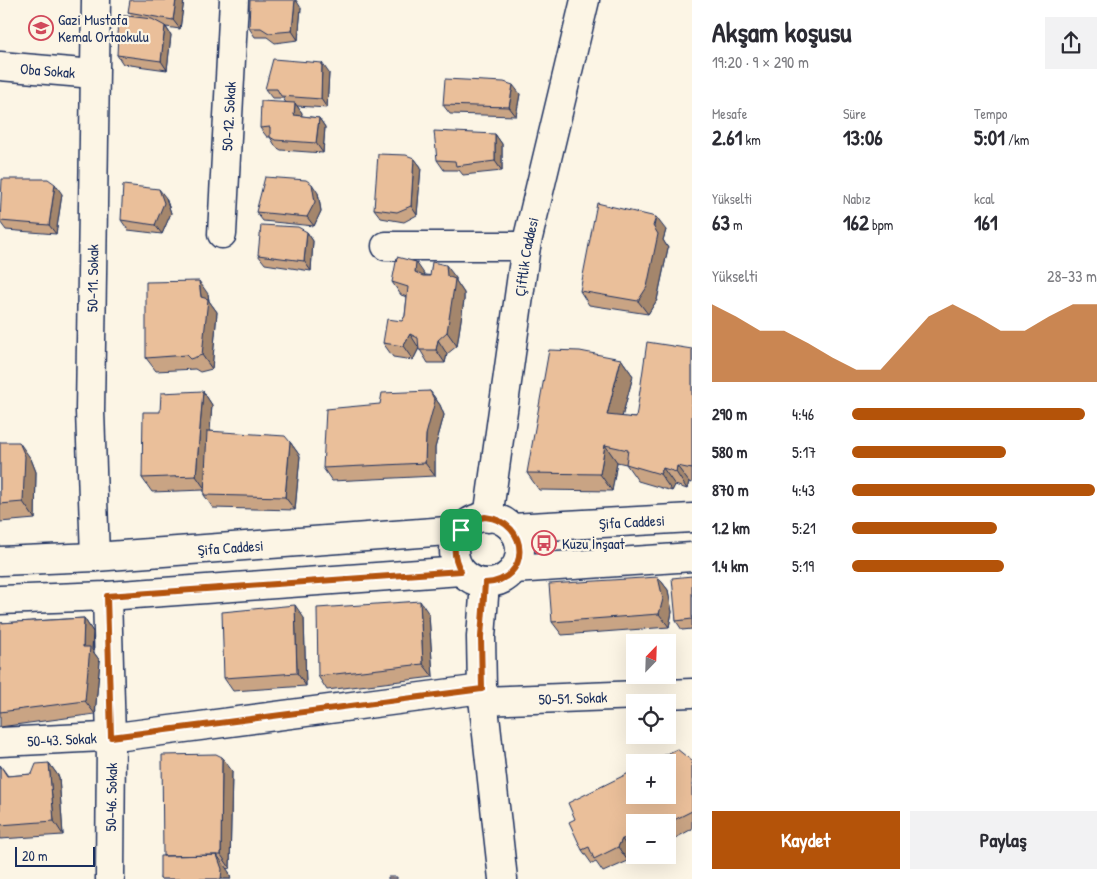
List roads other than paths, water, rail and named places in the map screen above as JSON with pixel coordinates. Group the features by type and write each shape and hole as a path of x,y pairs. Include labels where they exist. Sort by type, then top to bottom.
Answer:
{"street":[{"name":"50-11. Sokak","path":"95,557 90,411 96,0"},
{"name":"50-12. Sokak","path":"222,234 234,0"},
{"name":"Çiftlik Caddesi","path":"500,523 526,246 585,0"},
{"name":"Oba Sokak","path":"0,66 94,74"},
{"path":"386,246 526,246"},
{"name":"Şifa Caddesi","path":"500,523 692,518"},
{"path":"477,519 500,523 520,546 518,562 514,570 501,580 485,583 469,578 461,571 454,550 455,542 461,530 477,519"},
{"name":"Şifa Caddesi","path":"0,560 95,557 461,530"},
{"path":"514,570 692,557"},
{"path":"0,600 107,596 461,571"},
{"path":"485,583 481,637 483,695 503,879"},
{"name":"50-46. Sokak","path":"107,596 111,737 110,879"},
{"name":"50-51. Sokak","path":"483,695 692,693"},
{"name":"50-43. Sokak","path":"0,742 111,737 483,695"}],"place":[{"name":"Gazi Mustafa Kemal Ortaokulu","path":"41,28"},
{"name":"Kuzu İnşaat","path":"544,543"}]}
